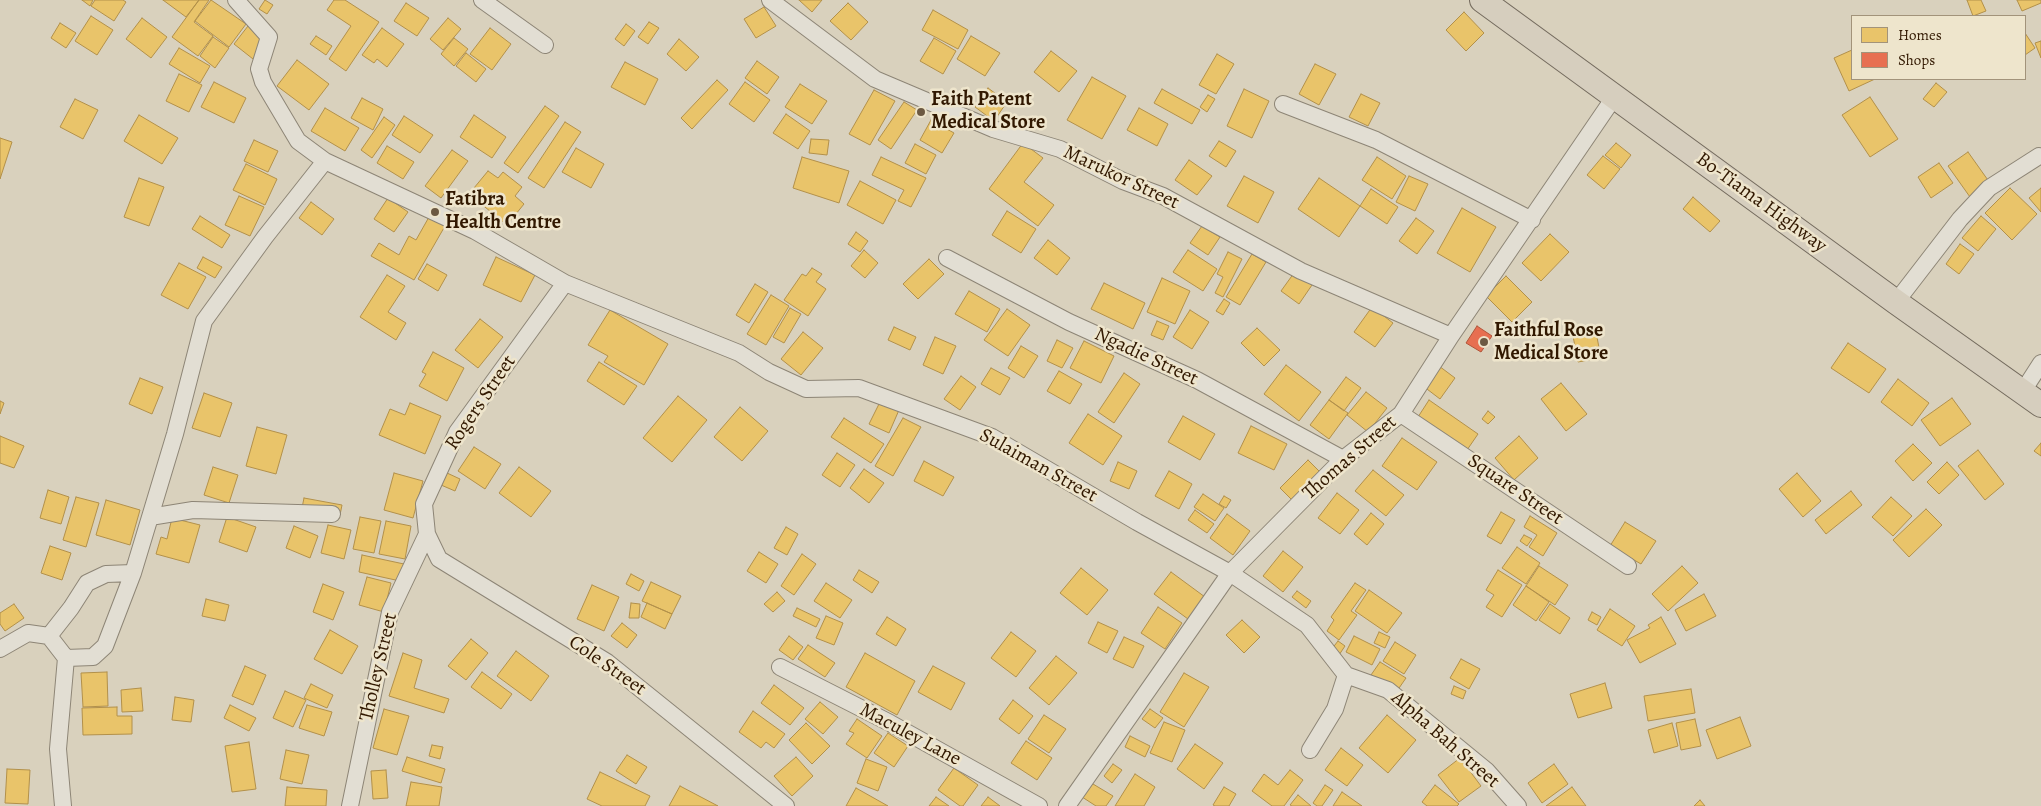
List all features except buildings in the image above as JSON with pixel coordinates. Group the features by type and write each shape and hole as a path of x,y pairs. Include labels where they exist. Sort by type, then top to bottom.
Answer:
{"highway":[{"name":"Bo-Tiama Highway","path":"1482,0 1896,302 2032,398"}],"street":[{"path":"236,0 269,37 259,69 263,82 298,141 325,161 475,231 565,283"},
{"path":"482,0 545,45"},
{"name":"Marukor Street","path":"770,0 876,79 993,129 1060,149 1123,181 1164,196 1301,271 1451,336"},
{"name":"Thomas Street","path":"1067,806 1230,573 1343,459 1401,414 1451,336 1615,96"},
{"path":"1283,104 1376,140 1532,220"},
{"path":"1896,302 1960,219 1989,188 2039,156"},
{"path":"66,658 93,657 105,646 133,573 175,434 204,321 265,237 325,161"},
{"name":"Ngadie Street","path":"947,258 1069,322 1197,380 1343,459"},
{"name":"Sulaiman Street","path":"565,283 739,353 769,372 806,389 859,388 992,437 1137,522 1230,573"},
{"name":"Rogers Street","path":"427,534 424,504 457,432 565,283"},
{"path":"2032,398 2041,363"},
{"name":"Square Street","path":"1401,414 1628,566"},
{"path":"150,517 193,510 332,514"},
{"name":"Tholley Street","path":"350,806 390,612 427,534"},
{"name":"Cole Street","path":"427,534 439,559 608,662 786,806"},
{"path":"49,636 72,608 87,583 106,574 133,573"},
{"path":"1230,573 1307,625 1346,675 1335,709 1310,750"},
{"path":"0,649 28,633 49,636 66,658 58,749 63,806"},
{"name":"Maculey Lane","path":"780,667 890,723 1039,806"},
{"name":"Alpha Bah Street","path":"1346,675 1388,690 1487,771 1518,806"}],"place":[{"name":"Faith Patent Medical Store","path":"921,112"},
{"name":"Fatibra Health Centre","path":"435,212"},
{"name":"Faithful Rose Medical Store","path":"1484,342"}]}
